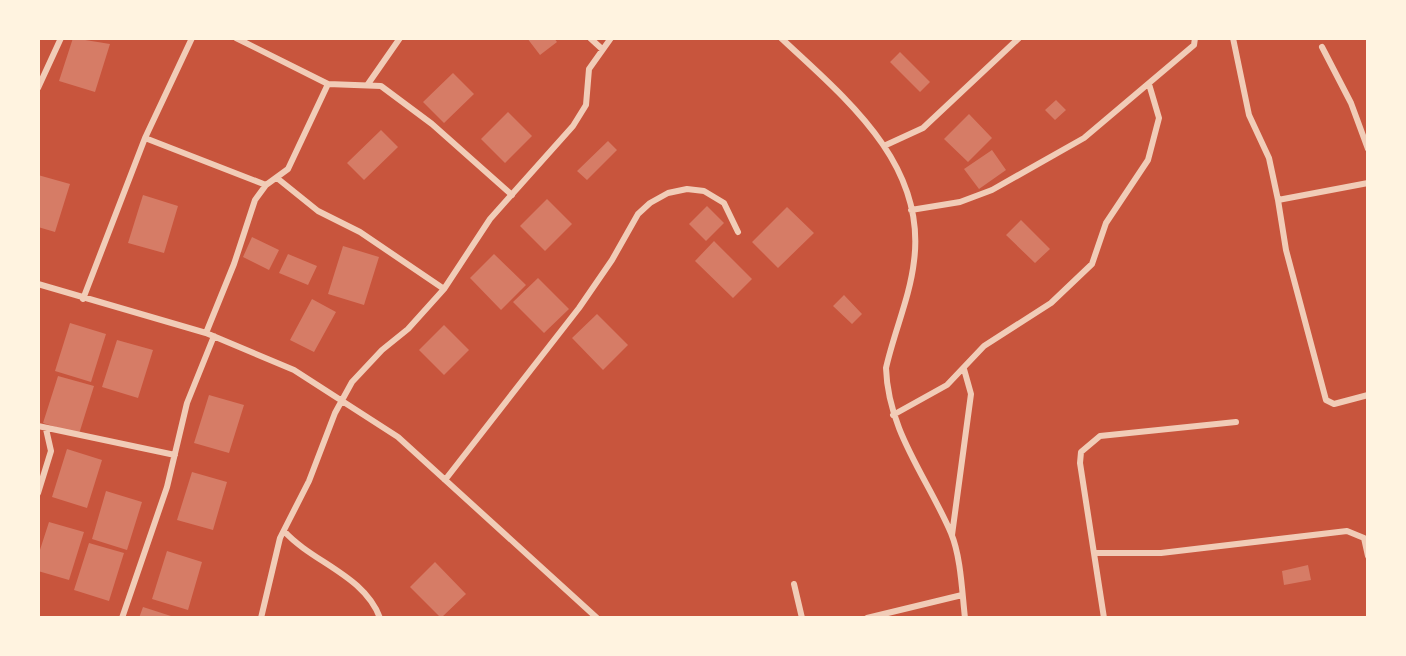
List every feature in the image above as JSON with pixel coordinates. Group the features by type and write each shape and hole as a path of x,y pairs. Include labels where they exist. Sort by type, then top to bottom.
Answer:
{"street":[{"path":"38,88 61,38"},
{"path":"83,299 145,138 192,38"},
{"path":"236,38 328,84 381,86 432,124 512,195"},
{"path":"368,84 400,38"},
{"path":"590,38 602,49"},
{"path":"261,618 284,531 318,461 335,413 352,382 365,366 408,329 444,289 490,219 582,114 586,105 586,76 611,38"},
{"path":"781,38 844,96 886,145 911,210 916,239 914,263 886,368 893,415 913,465 952,535"},
{"path":"886,145 923,128 1019,38"},
{"path":"911,210 960,202 992,190 1084,138 1194,45 1195,38"},
{"path":"1233,38 1249,115 1269,158 1286,250 1322,392 1326,400 1334,404 1368,395"},
{"path":"1322,47 1351,103 1368,149"},
{"path":"206,333 234,264 252,205 266,185 283,175 296,155 328,84"},
{"path":"893,415 947,385 984,346 1051,303 1092,264 1106,223 1148,160 1159,118 1149,84"},
{"path":"145,138 266,185"},
{"path":"277,178 318,211 360,232 444,289"},
{"path":"1278,200 1368,183"},
{"path":"445,480 579,308 612,260 638,214 650,203 668,193 687,189 704,191 724,203 738,232"},
{"path":"38,284 206,333 294,370 398,437 597,618"},
{"path":"122,618 175,455 187,403 214,336"},
{"path":"964,369 971,394 952,535 965,618"},
{"path":"1104,618 1080,463 1081,452 1089,442 1100,436 1236,422"},
{"path":"38,426 175,455"},
{"path":"38,493 51,451 46,429"},
{"path":"284,531 305,551 356,585 380,618"},
{"path":"1094,553 1161,553 1347,531 1364,538 1368,556"},
{"path":"794,584 802,618"},
{"path":"867,618 962,595"}],"building":[{"path":"73,38 110,44 95,92 59,81"},
{"path":"527,38 554,38 557,42 540,55"},
{"path":"900,52 930,82 920,92 890,62"},
{"path":"453,73 474,94 444,123 423,102"},
{"path":"1056,100 1066,110 1055,120 1045,110"},
{"path":"508,112 532,136 505,163 481,139"},
{"path":"969,114 992,138 968,162 944,139"},
{"path":"381,130 398,147 364,180 347,163"},
{"path":"608,141 617,150 587,180 577,171"},
{"path":"992,150 1006,170 979,189 964,169"},
{"path":"38,175 70,184 55,232 38,227"},
{"path":"143,195 178,206 164,253 128,243"},
{"path":"547,199 572,224 545,251 520,226"},
{"path":"707,206 724,223 706,241 689,224"},
{"path":"787,207 814,233 778,268 752,242"},
{"path":"1021,220 1050,249 1035,263 1006,235"},
{"path":"252,237 279,250 269,270 243,257"},
{"path":"714,241 752,279 733,298 695,261"},
{"path":"343,246 379,257 364,305 328,294"},
{"path":"288,254 317,266 308,285 279,273"},
{"path":"494,254 526,285 501,310 470,278"},
{"path":"538,278 569,309 544,333 513,302"},
{"path":"844,295 862,314 852,324 833,306"},
{"path":"312,299 336,312 314,352 290,340"},
{"path":"597,314 628,345 603,370 572,338"},
{"path":"70,323 106,334 91,382 55,371"},
{"path":"444,325 469,350 444,375 419,350"},
{"path":"117,340 153,350 138,398 102,387"},
{"path":"58,376 94,386 79,434 43,423"},
{"path":"209,395 244,405 229,453 194,443"},
{"path":"67,449 102,460 87,508 52,497"},
{"path":"192,472 227,482 213,530 177,520"},
{"path":"106,491 142,502 127,550 92,539"},
{"path":"49,522 84,532 69,580 38,571 38,556"},
{"path":"89,543 124,553 109,601 74,590"},
{"path":"167,551 202,562 188,610 152,599"},
{"path":"435,562 466,594 441,618 410,587"},
{"path":"1308,565 1311,580 1284,585 1282,571"},
{"path":"143,607 174,617 174,618 139,618"}]}
